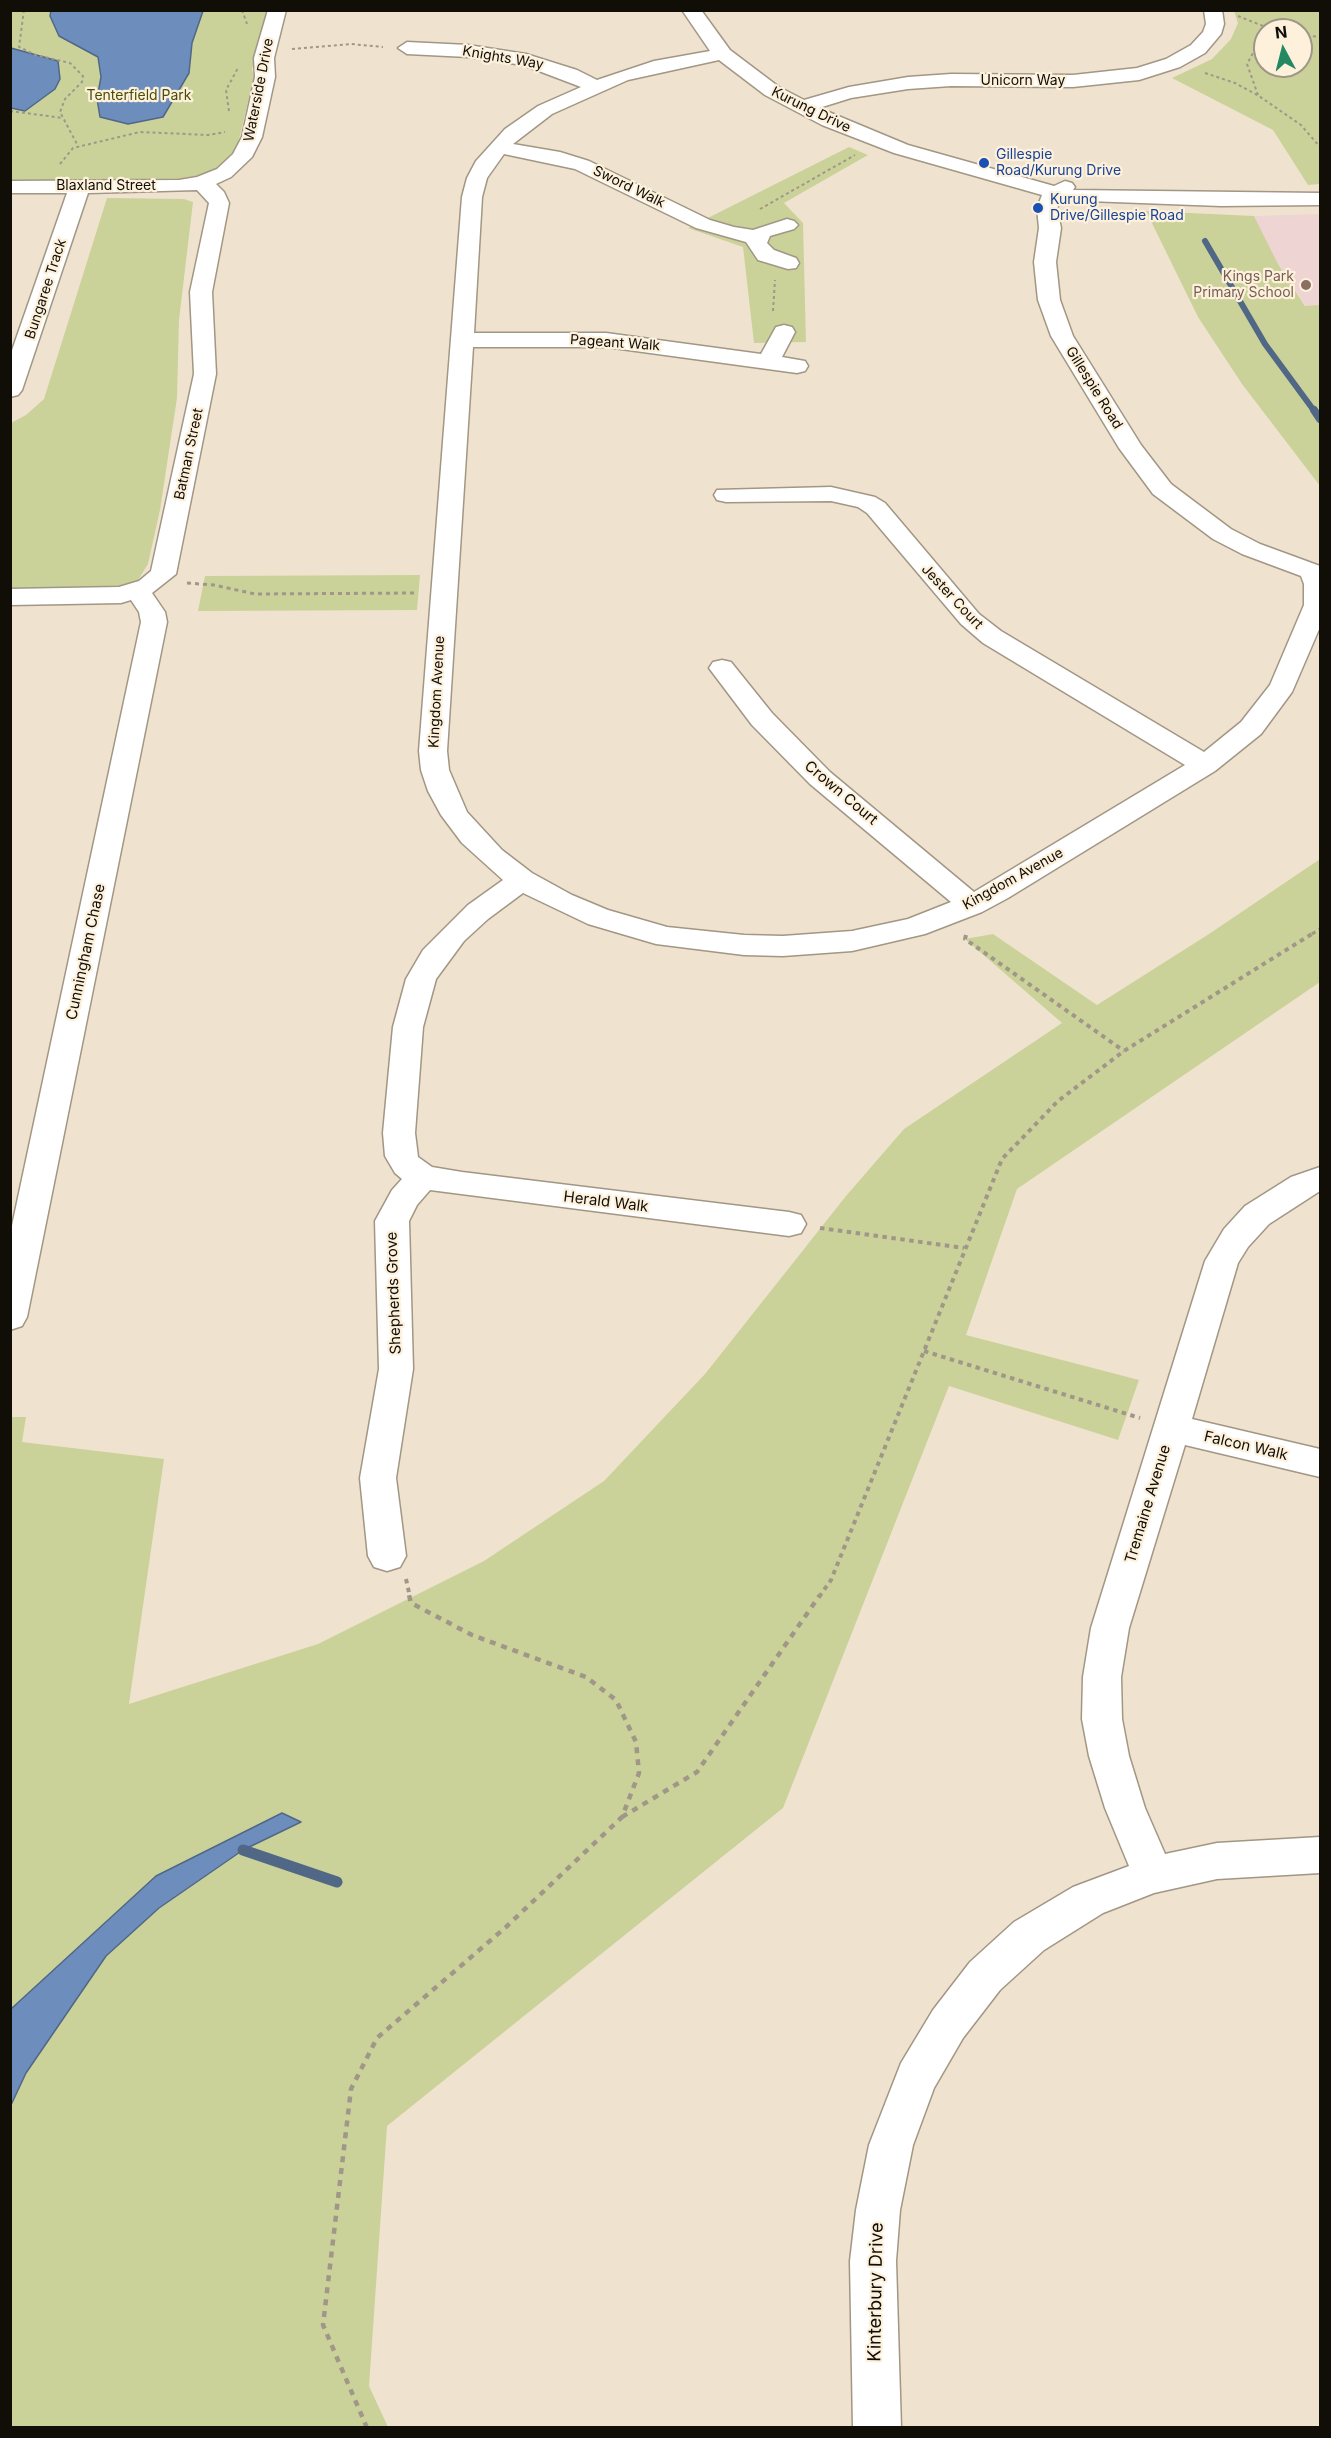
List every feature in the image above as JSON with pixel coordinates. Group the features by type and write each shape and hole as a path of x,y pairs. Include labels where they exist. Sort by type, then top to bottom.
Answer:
{"street":[{"name":"Waterside Drive","path":"202,183 224,173 248,147 265,77 264,63 277,10"},
{"name":"Kurung Drive","path":"692,10 699,24 723,54 754,80 801,107 875,140 958,165 1063,192 1239,200 1320,199"},
{"name":"Unicorn Way","path":"801,107 849,93 908,83 951,80 1098,80 1139,74 1173,63 1198,49 1206,41 1215,24 1213,11"},
{"name":"Knights Way","path":"406,48 468,51 526,60 570,74 595,86"},
{"name":"Kingdom Avenue","path":"723,54 661,65 595,86 545,110 512,133 498,147 477,178 472,197 433,728 435,770 451,807 472,837 522,880 562,902 627,927 666,937 744,945 816,945 879,936 915,927 972,905 1205,765 1251,728 1283,686 1318,603 1317,568"},
{"name":"Sword Walk","path":"498,147 560,158 582,165 703,224 731,233 758,237"},
{"name":"Blaxland Street","path":"10,187 179,186 202,183"},
{"name":"Batman Street","path":"148,585 167,561 205,374 201,292 219,203 217,196 202,183"},
{"name":"Bungaree Track","path":"10,390 80,186"},
{"name":"Gillespie Road","path":"1063,192 1047,208 1050,228 1046,242 1046,281 1053,314 1062,336 1149,475 1179,503 1222,534 1251,549 1317,568"},
{"path":"787,225 762,232 756,243 766,255 788,263"},
{"path":"768,362 784,332"},
{"name":"Pageant Walk","path":"461,340 606,340 797,366"},
{"name":"Jester Court","path":"726,495 831,494 866,502 876,508 970,619 992,637 1022,658 1205,765"},
{"path":"10,597 106,596 148,585"},
{"name":"Cunningham Chase","path":"10,1317 20,1229 154,622 148,585"},
{"name":"Crown Court","path":"722,668 762,719 820,778 972,905"},
{"path":"423,1176 406,1165 399,1147 408,1028 413,1001 421,979 434,957 454,934 478,912 522,880"},
{"name":"Herald Walk","path":"423,1176 462,1184 789,1224"},
{"name":"Shepherds Grove","path":"387,1556 378,1478 393,1400 396,1369 392,1221 404,1198 423,1176"},
{"name":"Tremaine Avenue","path":"1153,1875 1125,1808 1109,1756 1102,1719 1102,1677 1110,1628 1172,1428 1214,1281 1236,1238 1257,1215 1303,1185 1320,1179"},
{"name":"Falcon Walk","path":"1172,1428 1320,1463"},
{"name":"Kinterbury Drive","path":"877,2427 873,2260 878,2210 891,2145 916,2078 948,2024 985,1976 1029,1936 1088,1900 1153,1875 1217,1861 1320,1855"}],"path":[{"path":"24,10 20,47 36,55 70,63 83,76 82,82 60,107 78,146"},
{"path":"229,112 228,83 246,48 248,28 242,10"},
{"path":"1213,11 1236,15 1253,22"},
{"path":"246,48 351,45 406,48"},
{"path":"1253,54 1247,68 1259,96"},
{"path":"1173,63 1227,80 1259,96 1301,125 1320,147"},
{"path":"10,111 64,118"},
{"path":"58,168 69,151 78,146 140,132 208,135 232,131"},
{"path":"758,237 753,213 843,164 875,140"},
{"path":"784,332 774,316 772,301 776,276 788,263"},
{"path":"148,585 203,583 255,594 331,592 385,595 443,592"},
{"path":"972,905 965,939 1125,1051"},
{"path":"367,2427 323,2325 351,2089 377,2038 506,1927 622,1816 697,1772 831,1580 1002,1159 1058,1101 1125,1051 1320,929"},
{"path":"789,1224 964,1248"},
{"path":"924,1351 1172,1428"},
{"path":"387,1556 404,1571 411,1603 472,1635 586,1677 616,1700 636,1742 639,1773 622,1816"}],"shaded area":[{"name":"Kings Park Primary School","path":"1320,214 1320,327 1278,264 1254,216"}],"green space":[{"name":"Tenterfield Park","path":"11,11 268,11 252,69 254,77 237,148 223,164 209,174 180,182 11,180"},
{"path":"1234,11 1320,11 1320,184 1308,185 1273,130 1172,78 1212,59 1231,39 1238,23"},
{"path":"849,147 868,155 784,203 803,223 806,342 754,343 743,247 688,228"},
{"path":"107,198 184,199 193,202 179,320 177,398 160,510 148,564 138,580 121,587 11,591 11,423 26,415 44,399"},
{"path":"1146,211 1254,216 1278,264 1305,306 1320,305 1320,486 1242,384 1198,317"},
{"path":"420,575 417,610 198,611 205,576"},
{"path":"1320,859 1320,982 1017,1189 966,1335 1139,1380 1118,1440 949,1386 783,1808 387,2126 369,2386 388,2427 11,2427 10,1417 26,1417 22,1442 164,1459 129,1704 318,1644 484,1561 604,1481 705,1374 846,1196 904,1129 1062,1023 965,939 993,934 1097,1005 1209,934"}],"water":[{"path":"51,10 203,11 192,43 189,73 163,117 128,124 100,117 97,99 101,77 98,57 59,36 50,16"},
{"path":"11,48 58,61 60,79 55,89 25,111 11,108"},
{"path":"282,1813 301,1822 243,1850 159,1908 106,1956 26,2073 11,2105 11,2009 156,1876"}],"waterway":[{"path":"1205,241 1265,344 1315,412"},
{"path":"1314,410 1320,419"},
{"path":"243,1850 337,1882"}],"place":[{"name":"Gillespie Road/Kurung Drive","path":"984,163"},
{"name":"Kurung Drive/Gillespie Road","path":"1038,208"},
{"name":"Kings Park Primary School","path":"1306,285"}]}
